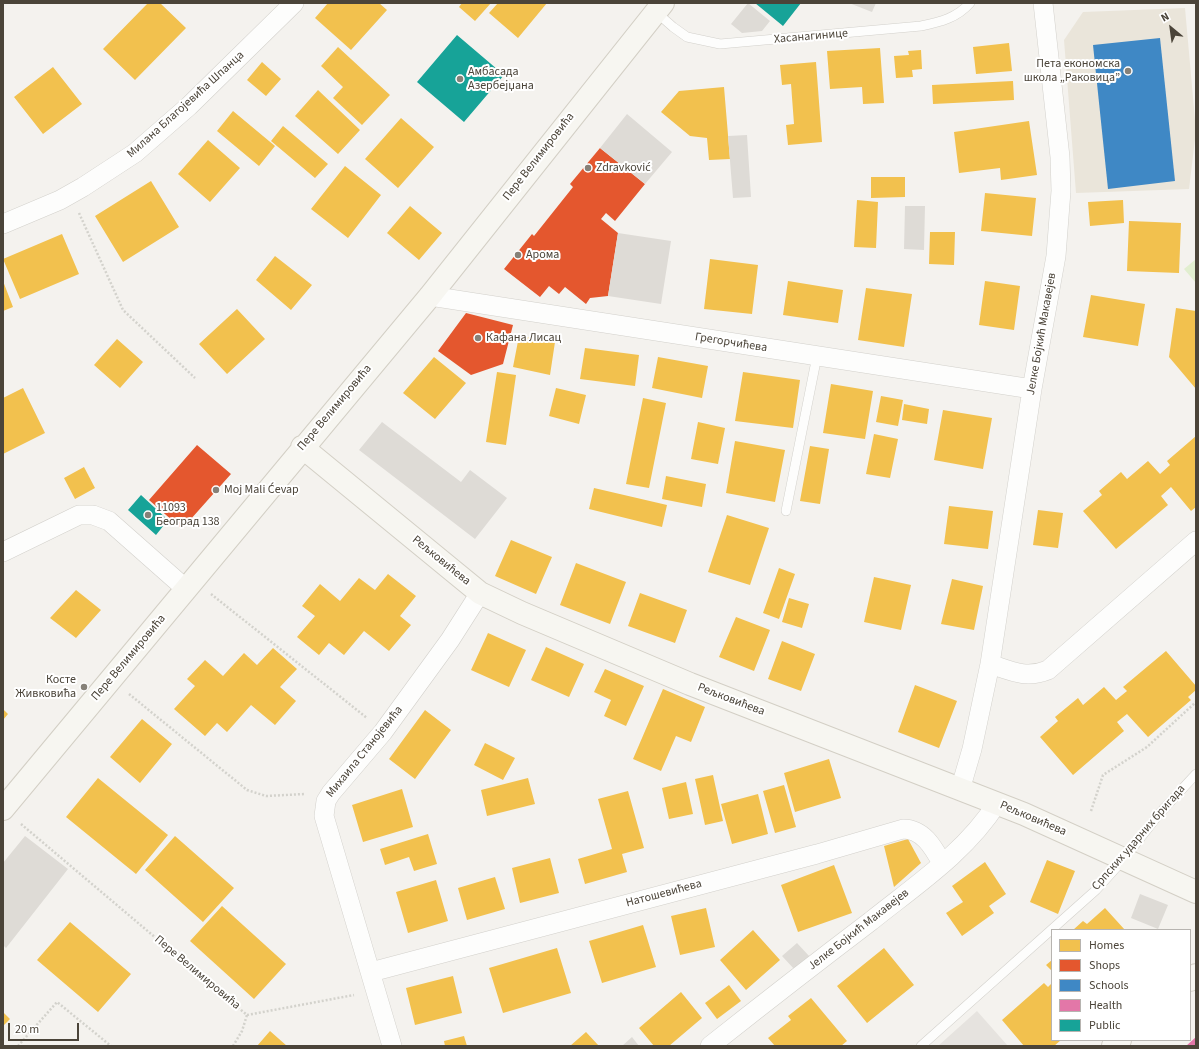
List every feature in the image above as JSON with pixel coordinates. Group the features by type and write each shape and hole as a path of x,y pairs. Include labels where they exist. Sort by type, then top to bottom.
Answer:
{"street":[{"name":"Милана Благојевића Шпанца","path":"3,224 71,194 118,165 157,135 250,48 294,3"},
{"name":"Јелке Бојкић Макавејев","path":"960,790 972,750 990,664 1032,389 1056,256 1061,192 1058,141 1043,3"},
{"name":"Пере Велимировића","path":"10,815 189,585 302,447 430,296 656,6"},
{"name":"Грегорчићева","path":"430,296 1032,389"},
{"name":"Рељковићева","path":"302,447 480,593 529,616 676,678 960,790 997,803 1196,892"},
{"path":"3,552 79,515 93,515 109,521 189,585"},
{"path":"990,664 1026,675 1037,675 1048,670 1196,541"},
{"name":"Михаила Станојевића","path":"392,1046 324,816 326,801 331,792 383,732 450,640 480,593"},
{"name":"Јелке Бојкић Макавејев","path":"710,1046 942,863 978,831 997,803"},
{"name":"Натошевићева","path":"371,972 817,854 903,829 921,834 942,863"}],"lane":[{"name":"Хасанагинице","path":"656,6 673,27 687,36 720,44 922,26 941,22 956,15 970,3"},
{"path":"786,512 817,356"},
{"name":"Српских ударних бригада","path":"1052,929 1096,890 1124,859 1159,814 1196,774"},
{"name":"Српских ударних бригада","path":"921,1046 1051,930"}],"path":[{"path":"71,194 123,310 195,378"},
{"path":"189,585 357,709 383,732"},
{"path":"127,692 247,790 266,796 331,792"},
{"path":"1091,811 1103,775 1147,747 1196,702"},
{"name":"Пере Велимировића","path":"10,815 247,1015 242,1031 233,1046"},
{"path":"247,1015 376,991"},
{"path":"18,1046 58,1002 111,1046"}],"shaded area":[{"name":"Пета економска школа „Раковица”","path":"1185,8 1196,131 1189,189 1076,193 1064,40 1083,12"},
{"path":"977,1011 1008,1046 938,1046"}],"green space":[{"path":"1196,259 1196,283 1184,269"}],"building: Homes":[{"path":"148,3 160,3 186,28 135,80 103,49"},
{"path":"328,3 379,3 387,10 351,50 315,18"},
{"path":"462,3 491,3 475,21 459,7"},
{"path":"498,3 547,3 518,38 489,13"},
{"path":"1009,43 1012,71 976,74 973,47"},
{"path":"338,47 390,95 362,125 333,98 343,87 321,66"},
{"path":"880,48 884,103 863,104 862,87 830,89 827,51"},
{"path":"921,50 922,69 912,70 913,77 896,78 894,56 909,55 908,51"},
{"path":"262,62 281,79 266,96 247,80"},
{"path":"816,62 822,142 788,145 786,125 794,124 791,84 782,85 780,65"},
{"path":"53,67 82,104 43,134 14,97"},
{"path":"1013,81 1014,100 933,104 932,85"},
{"path":"724,87 730,159 709,160 707,138 690,136 661,112 679,91"},
{"path":"318,90 360,130 338,154 295,116"},
{"path":"233,111 275,146 259,166 217,131"},
{"path":"401,118 434,147 398,188 365,159"},
{"path":"1029,121 1037,175 1001,180 1000,168 959,173 954,132"},
{"path":"283,126 328,164 315,178 271,141"},
{"path":"208,140 240,168 210,202 178,174"},
{"path":"345,166 381,195 348,238 311,209"},
{"path":"871,177 905,177 905,197 871,198"},
{"path":"151,181 179,227 123,262 95,216"},
{"path":"985,193 1036,198 1032,236 981,231"},
{"path":"857,200 878,202 876,248 854,247"},
{"path":"1123,200 1124,223 1090,226 1088,202"},
{"path":"410,206 442,233 419,260 387,233"},
{"path":"1129,221 1181,223 1179,273 1127,271"},
{"path":"930,232 955,232 954,265 929,264"},
{"path":"62,234 79,274 20,299 3,259"},
{"path":"275,256 312,285 291,310 256,280"},
{"path":"710,259 758,265 752,314 704,309"},
{"path":"3,281 13,307 3,311"},
{"path":"788,281 843,290 838,323 783,315"},
{"path":"985,281 1020,286 1014,330 979,325"},
{"path":"866,288 912,294 904,347 858,340"},
{"path":"1091,295 1145,304 1138,346 1083,337"},
{"path":"1176,308 1196,311 1196,389 1169,357"},
{"path":"237,309 265,339 227,374 199,344"},
{"path":"519,336 555,342 550,375 513,367"},
{"path":"117,339 143,362 120,388 94,365"},
{"path":"585,348 639,355 635,386 580,379"},
{"path":"434,357 466,383 435,419 403,393"},
{"path":"658,357 708,366 702,398 652,388"},
{"path":"497,372 516,375 506,445 486,442"},
{"path":"743,372 800,380 793,428 735,421"},
{"path":"831,384 873,391 865,439 823,433"},
{"path":"23,388 45,433 3,454 3,398"},
{"path":"556,388 586,395 579,424 549,416"},
{"path":"881,396 903,400 898,426 876,422"},
{"path":"643,398 666,403 649,488 626,484"},
{"path":"904,404 929,409 927,424 902,420"},
{"path":"943,410 992,418 983,469 934,460"},
{"path":"698,422 725,428 718,464 691,459"},
{"path":"874,434 898,439 890,478 866,474"},
{"path":"1196,436 1196,507 1191,511 1171,487 1161,496 1168,505 1116,549 1083,511 1102,495 1099,491 1121,472 1127,479 1148,461 1160,474 1170,465 1167,461"},
{"path":"735,441 785,450 775,502 726,493"},
{"path":"810,446 829,449 820,504 800,501"},
{"path":"84,467 95,488 75,499 64,478"},
{"path":"666,476 706,484 702,507 662,499"},
{"path":"594,488 667,505 662,527 589,509"},
{"path":"949,506 993,511 988,549 944,544"},
{"path":"1038,510 1063,513 1058,548 1033,545"},
{"path":"727,515 769,528 750,585 708,572"},
{"path":"511,540 552,557 536,594 495,576"},
{"path":"576,563 626,582 610,624 560,605"},
{"path":"779,568 795,574 779,619 763,613"},
{"path":"388,574 416,596 400,616 411,625 389,651 364,631 344,655 329,643 319,655 297,637 315,616 302,606 320,584 340,601 359,578 375,590"},
{"path":"874,577 911,585 901,630 864,622"},
{"path":"952,579 983,586 974,630 941,624"},
{"path":"76,590 101,610 76,638 50,618"},
{"path":"640,593 687,610 675,643 628,626"},
{"path":"789,598 809,604 802,628 782,622"},
{"path":"736,617 770,630 754,671 719,657"},
{"path":"488,633 526,650 509,687 471,670"},
{"path":"782,641 815,654 801,691 768,679"},
{"path":"546,647 584,664 569,697 531,680"},
{"path":"273,648 297,669 280,687 296,701 275,725 251,705 227,732 217,723 205,736 174,709 195,686 187,679 205,660 223,676 244,653 257,665"},
{"path":"1166,651 1196,686 1196,690 1188,697 1191,700 1148,737 1127,714 1117,722 1124,731 1073,775 1040,737 1058,721 1055,717 1078,698 1083,705 1104,687 1116,700 1127,691 1123,687"},
{"path":"605,669 644,686 626,726 604,716 611,700 594,692"},
{"path":"915,685 957,701 939,748 898,732"},
{"path":"663,689 705,707 691,742 676,736 661,771 633,759"},
{"path":"3,709 8,714 3,720"},
{"path":"425,710 451,730 415,779 389,759"},
{"path":"142,719 172,744 140,783 110,757"},
{"path":"485,743 515,758 503,780 474,765"},
{"path":"829,759 841,798 795,812 784,773"},
{"path":"713,775 723,821 705,825 695,779"},
{"path":"98,778 168,835 136,874 66,817"},
{"path":"528,778 535,804 487,816 481,790"},
{"path":"686,782 693,814 669,819 662,788"},
{"path":"784,785 796,827 775,833 763,791"},
{"path":"402,789 413,827 363,842 352,805"},
{"path":"628,791 644,848 622,854 627,872 585,884 578,859 612,849 598,799"},
{"path":"758,794 768,834 732,844 721,804"},
{"path":"428,834 437,864 414,871 409,857 385,865 380,849"},
{"path":"175,836 234,888 203,922 145,870"},
{"path":"908,839 921,863 894,887 884,846"},
{"path":"550,858 559,893 520,903 512,868"},
{"path":"1047,860 1075,871 1058,914 1030,902"},
{"path":"985,862 1006,894 989,906 994,913 962,936 946,913 963,902 952,886"},
{"path":"834,865 852,913 798,932 781,885"},
{"path":"495,877 505,909 467,920 458,888"},
{"path":"436,880 448,921 408,933 396,892"},
{"path":"222,906 286,964 254,999 190,941"},
{"path":"706,908 715,947 680,955 671,916"},
{"path":"1105,908 1124,929 1074,929 1083,921 1087,924"},
{"path":"70,922 131,974 98,1012 37,960"},
{"path":"643,925 656,967 602,983 589,941"},
{"path":"753,930 780,960 746,990 720,960"},
{"path":"557,948 571,993 503,1013 489,968"},
{"path":"884,948 914,985 867,1023 837,986"},
{"path":"1051,961 1051,970 1046,965"},
{"path":"453,976 462,1013 415,1025 406,988"},
{"path":"1044,983 1048,987 1051,984 1051,1041 1060,1041 1054,1046 1024,1046 1002,1020"},
{"path":"729,985 741,1001 717,1019 705,1003"},
{"path":"681,992 702,1018 669,1046 654,1046 639,1028"},
{"path":"811,998 847,1041 841,1046 775,1046 768,1038 791,1020 788,1016"},
{"path":"3,1012 10,1019 3,1026"},
{"path":"270,1031 287,1046 257,1046"},
{"path":"586,1032 599,1046 570,1046"},
{"path":"464,1036 467,1046 445,1046 444,1041"}],"building: Shops":[{"path":"600,148 645,184 615,221 606,213 601,219 618,233 608,296 590,298 586,304 565,287 559,294 549,286 540,297 504,269 532,234 534,236 573,187 570,184"},
{"name":"Кафана Лисац","path":"466,313 513,325 503,364 471,375 438,351"},
{"path":"197,445 231,474 182,529 149,500"}],"building: Schools":[{"path":"1160,38 1175,181 1108,189 1093,45"}],"building: Health":[{"path":"1196,1037 1196,1046 1186,1046"}],"building: Public":[{"path":"755,3 801,3 783,26"},
{"name":"Амбасада Азербејџана","path":"457,35 504,75 464,122 417,82"},
{"name":"11093 Београд 138","path":"141,495 168,520 156,535 128,510"}],"building: Other":[{"path":"748,3 770,21 762,31 742,33 731,24"},
{"path":"849,3 876,3 872,12"},
{"path":"627,114 672,152 645,184 600,148"},
{"path":"747,135 751,197 733,198 728,136"},
{"path":"905,206 925,206 924,250 904,249"},
{"path":"618,233 671,241 661,304 608,296"},
{"path":"382,422 461,482 470,470 507,498 475,539 359,450"},
{"path":"25,836 68,869 6,948 3,945 3,863"},
{"path":"1140,894 1168,905 1158,929 1131,918"},
{"path":"797,943 810,957 795,970 782,956"},
{"path":"632,1037 639,1046 622,1046"}],"place":[{"name":"Пета економска школа „Раковица”","path":"1128,71"},
{"name":"Амбасада Азербејџана","path":"460,79"},
{"name":"Zdravković","path":"588,168"},
{"name":"Арома","path":"518,255"},
{"name":"Кафана Лисац","path":"478,338"},
{"name":"Moj Mali Ćevap","path":"216,490"},
{"name":"11093 Београд 138","path":"148,515"},
{"name":"Косте Живковића","path":"84,687"}]}
